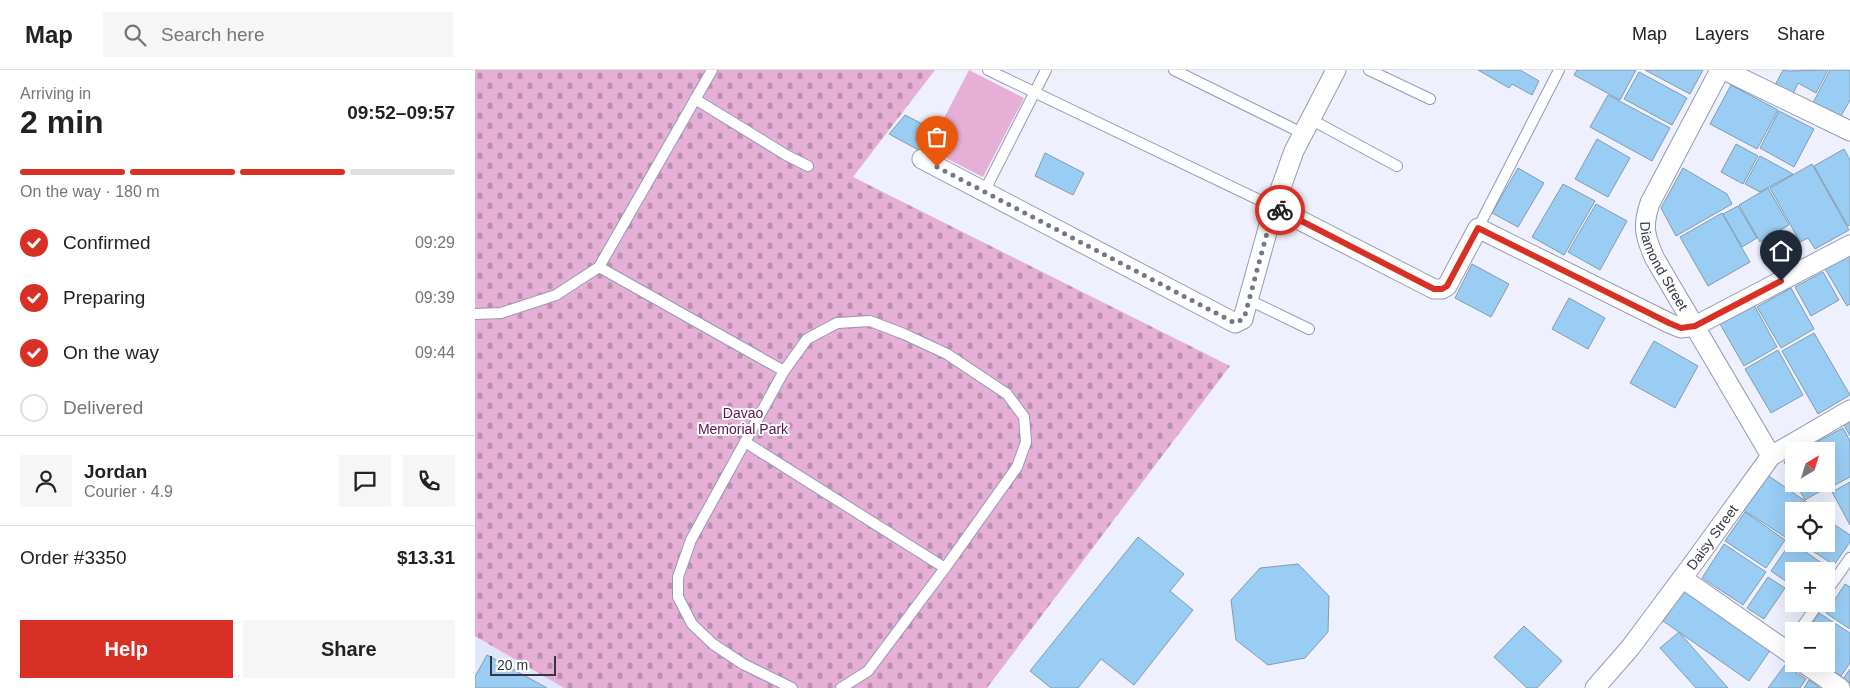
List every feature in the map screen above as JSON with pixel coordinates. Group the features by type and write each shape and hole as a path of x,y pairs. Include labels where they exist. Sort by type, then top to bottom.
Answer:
{"street":[{"path":"922,159 1235,323 1243,319 1274,207 1306,126 1336,70"},
{"name":"Diamond Street","path":"1720,70 1650,203 1646,215 1645,230 1651,251 1771,456"},
{"path":"1724,70 1850,131"},
{"path":"1274,207 1434,289 1442,289 1447,286 1478,228 1676,326 1687,328 1695,326 1850,245"},
{"name":"Daisy Street","path":"1595,688 1630,648 1771,456 1850,410"},
{"path":"1682,578 1785,647"},
{"path":"1817,672 1840,688"}],"lane":[{"path":"475,314 501,314 557,295 599,268 713,70"},
{"path":"988,70 1274,207"},
{"path":"984,192 1046,70"},
{"path":"1174,70 1397,166"},
{"path":"1369,70 1430,99"},
{"path":"1478,228 1559,70"},
{"path":"695,99 786,155 809,166"},
{"path":"599,268 784,371"},
{"path":"1249,300 1309,329"},
{"path":"793,688 743,664 713,644 692,624 678,597 678,577 691,540 784,371 807,339 837,323 870,322 904,334 947,354 1007,394 1024,417 1026,442 1017,467 868,671 841,688"},
{"path":"745,442 945,568"},
{"path":"1835,579 1850,558"}],"shaded area":[{"path":"475,636 564,688 475,688"}],"green space":[{"name":"Davao Memorial Park","path":"475,70 935,70 853,177 1230,366 987,688 564,688 475,636"},
{"path":"969,70 1024,98 983,177 928,149"}],"building":[{"path":"1478,70 1520,70 1539,81 1532,95 1512,84 1509,88"},
{"path":"1577,70 1636,70 1620,100 1574,75"},
{"path":"1645,70 1703,70 1690,94"},
{"path":"1783,70 1828,70 1816,93 1798,83 1792,96 1774,87"},
{"path":"1830,70 1850,70 1850,100 1840,118 1813,103"},
{"path":"1639,72 1687,98 1672,125 1624,99"},
{"path":"1731,85 1778,110 1757,149 1710,124"},
{"path":"1608,95 1670,128 1652,161 1590,127"},
{"path":"1779,111 1814,129 1794,167 1760,148"},
{"path":"905,115 936,131 924,153 889,134"},
{"path":"1597,139 1630,158 1608,197 1575,179"},
{"path":"1736,144 1758,156 1743,184 1721,172"},
{"path":"1844,149 1850,160 1850,225 1848,226 1814,166"},
{"path":"1045,153 1084,173 1073,195 1035,176"},
{"path":"1760,156 1793,174 1760,192 1745,184"},
{"path":"1812,164 1849,230 1815,249 1808,238 1800,242 1770,188"},
{"path":"1518,168 1544,183 1518,227 1492,213"},
{"path":"1683,168 1727,194 1732,204 1676,236 1661,208"},
{"path":"1563,184 1595,201 1564,255 1532,237"},
{"path":"1768,188 1789,225 1760,242 1739,205"},
{"path":"1596,204 1627,221 1600,270 1568,252"},
{"path":"1738,206 1757,238 1742,247 1723,214"},
{"path":"1722,213 1750,262 1708,286 1680,237"},
{"path":"1850,253 1850,304 1847,306 1824,267"},
{"path":"1472,264 1509,284 1491,317 1455,298"},
{"path":"1823,272 1839,300 1811,316 1795,287"},
{"path":"1791,288 1814,329 1781,348 1757,307"},
{"path":"1569,298 1605,318 1588,349 1552,329"},
{"path":"1754,305 1777,347 1744,366 1720,324"},
{"path":"1814,333 1850,395 1818,414 1782,351"},
{"path":"1654,341 1698,366 1675,408 1630,383"},
{"path":"1778,350 1803,395 1771,413 1745,369"},
{"path":"1850,415 1850,436 1841,420"},
{"path":"1843,428 1850,441 1850,477 1835,485 1835,442 1817,442"},
{"path":"1766,474 1785,487 1785,492 1792,492 1807,502 1785,502 1785,537 1742,509"},
{"path":"1850,482 1850,525 1832,492"},
{"path":"1800,492 1819,492 1805,500"},
{"path":"1745,512 1785,540 1766,568 1725,541"},
{"path":"1835,525 1850,535 1850,542 1835,564 1835,562 1829,562 1814,552 1835,552"},
{"path":"1138,537 1184,574 1170,591 1193,610 1134,685 1101,659 1078,688 1051,688 1030,671"},
{"path":"1724,544 1766,572 1743,605 1702,578"},
{"path":"1785,551 1806,552 1820,562 1785,562 1785,581 1771,571"},
{"path":"1298,564 1329,596 1328,632 1305,658 1268,665 1236,640 1231,600 1260,568"},
{"path":"1768,577 1785,588 1764,619 1747,608"},
{"path":"1845,584 1850,587 1850,629 1826,613 1835,612 1835,599"},
{"path":"1686,588 1771,649 1749,681 1663,621"},
{"path":"1819,613 1833,622 1813,622"},
{"path":"1835,623 1850,633 1850,663 1841,676 1835,672"},
{"path":"1524,626 1562,661 1537,688 1527,688 1494,657"},
{"path":"1679,632 1728,688 1696,688 1660,648"},
{"path":"487,655 547,688 475,688 475,677"},
{"path":"1785,665 1785,672 1796,672 1806,679 1800,688 1768,688"},
{"path":"1850,669 1850,683 1843,679"},
{"path":"1809,680 1820,688 1804,688"}],"way so far":[{"path":"937,167 1235,323 1243,319 1245,315 1274,207 1280,210"}],"route":[{"path":"1280,210 1434,289 1442,289 1447,286 1478,228 1681,328 1695,326 1781,281"}]}
